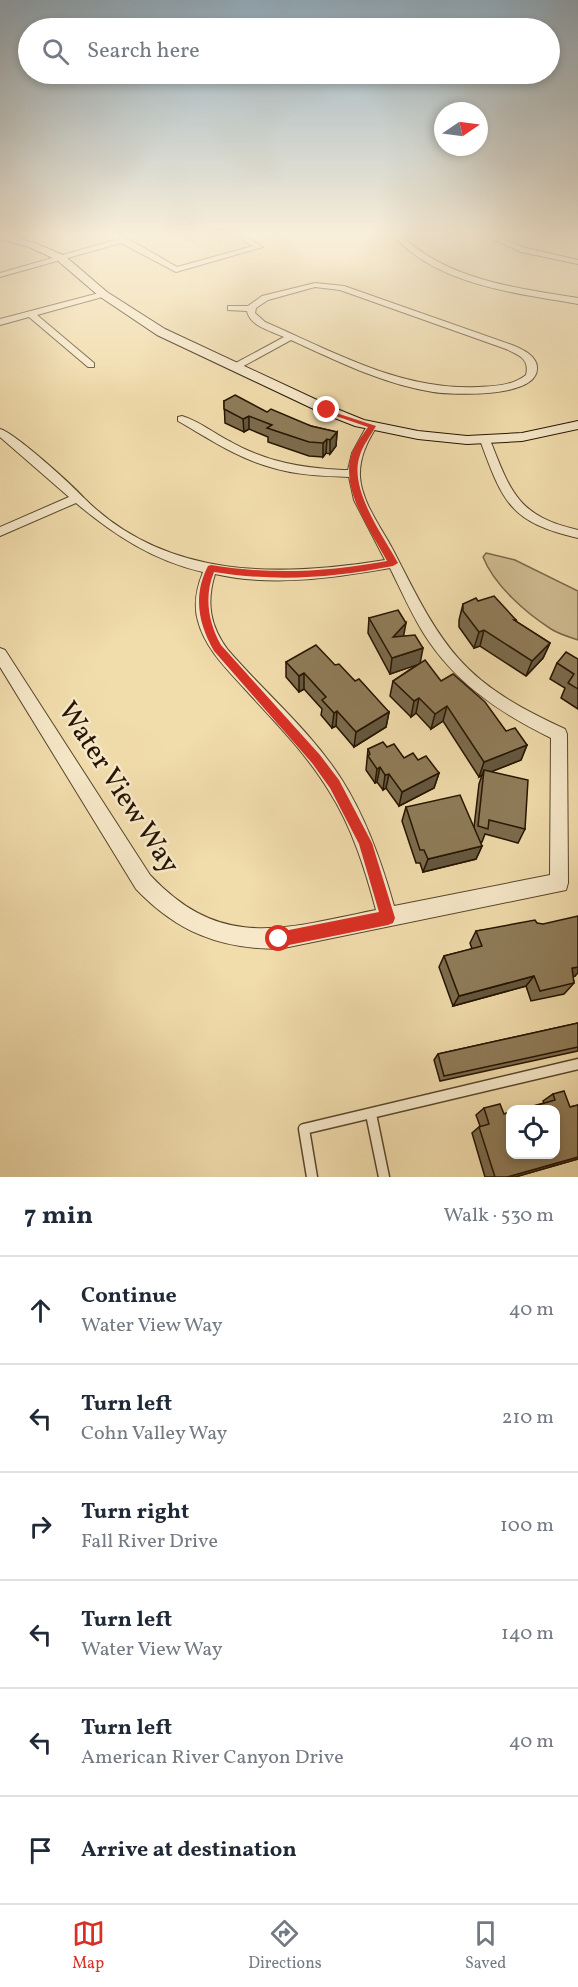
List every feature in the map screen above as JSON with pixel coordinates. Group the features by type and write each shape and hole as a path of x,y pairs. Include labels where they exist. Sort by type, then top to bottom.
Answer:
{"main road":[{"path":"96,288 162,332 327,410 372,426 418,435 485,440 537,435 578,424"}],"street":[{"path":"231,308 251,309 261,300 297,288"},
{"path":"251,309 252,317 259,322 389,377 435,389 468,391 499,389 524,382 531,376 533,369 528,359 515,350 341,288"},
{"path":"510,288 578,301"},
{"path":"0,322 103,294"},
{"path":"32,315 91,365"},
{"path":"235,368 292,336"},
{"path":"182,419 242,452 272,464 308,472 353,474 356,454 372,426"},
{"path":"1,433 112,525 142,544 171,556 211,568 262,575 300,576 347,572 393,563"},
{"path":"485,440 505,492 517,507 543,524 578,534"},
{"name":"Water View Way","path":"0,654 143,882 159,900 179,916 209,931 261,940 296,937 559,882 559,734 488,694 453,663 429,630 393,563 360,500 353,474"},
{"path":"0,532 78,497"},
{"path":"211,568 205,587 203,607 210,634 223,654 316,759 334,784 365,843 388,918"}],"lane":[{"path":"312,1177 304,1130 578,1064"},
{"path":"371,1114 384,1177"}],"shaded area":[{"path":"486,553 515,560 578,591 578,640 551,629 512,598 488,567 483,557"}],"building":[{"path":"235,395 267,412 271,409 311,426 337,432 330,440 327,439 323,443 309,442 267,428 272,425 249,416 243,419 224,409 224,401"},
{"path":"494,596 516,620 514,620 550,643 532,661 484,630 479,632 463,611 463,604 476,598 478,601"},
{"path":"398,610 406,623 393,637 415,635 423,648 392,658 369,618"},
{"path":"316,645 335,665 339,664 355,681 359,679 389,712 356,732 337,711 334,713 322,700 326,697 304,673 299,676 286,662"},
{"path":"566,652 578,659 578,689 568,683 574,674 557,663"},
{"path":"425,660 441,681 453,674 485,702 506,731 515,728 527,745 484,762 447,706 435,714 419,698 414,701 393,681"},
{"path":"383,742 387,747 394,744 404,758 413,753 418,760 426,756 439,773 402,792 389,774 385,775 380,767 377,769 368,756 370,754 368,749"},
{"path":"484,770 528,780 525,829 489,820 488,829 478,826"},
{"path":"460,795 482,846 428,859 424,850 420,850 406,807"},
{"path":"578,916 578,967 572,968 574,983 540,991 534,976 459,996 444,956 482,946 476,931 535,920 543,924"},
{"path":"578,1023 578,1047 444,1076 438,1054"},
{"path":"564,1091 570,1107 578,1105 578,1157 507,1177 495,1177 479,1127 489,1124 484,1108 500,1104 504,1114 506,1113 506,1159 560,1159 560,1105 538,1105 555,1100 553,1094"}],"route":[{"path":"279,939 388,918 365,843 351,812 316,759 218,648 205,621 203,593 211,568 272,576 300,576 347,572 393,563 357,495 354,484 353,469 356,454 372,426 327,410"}]}
